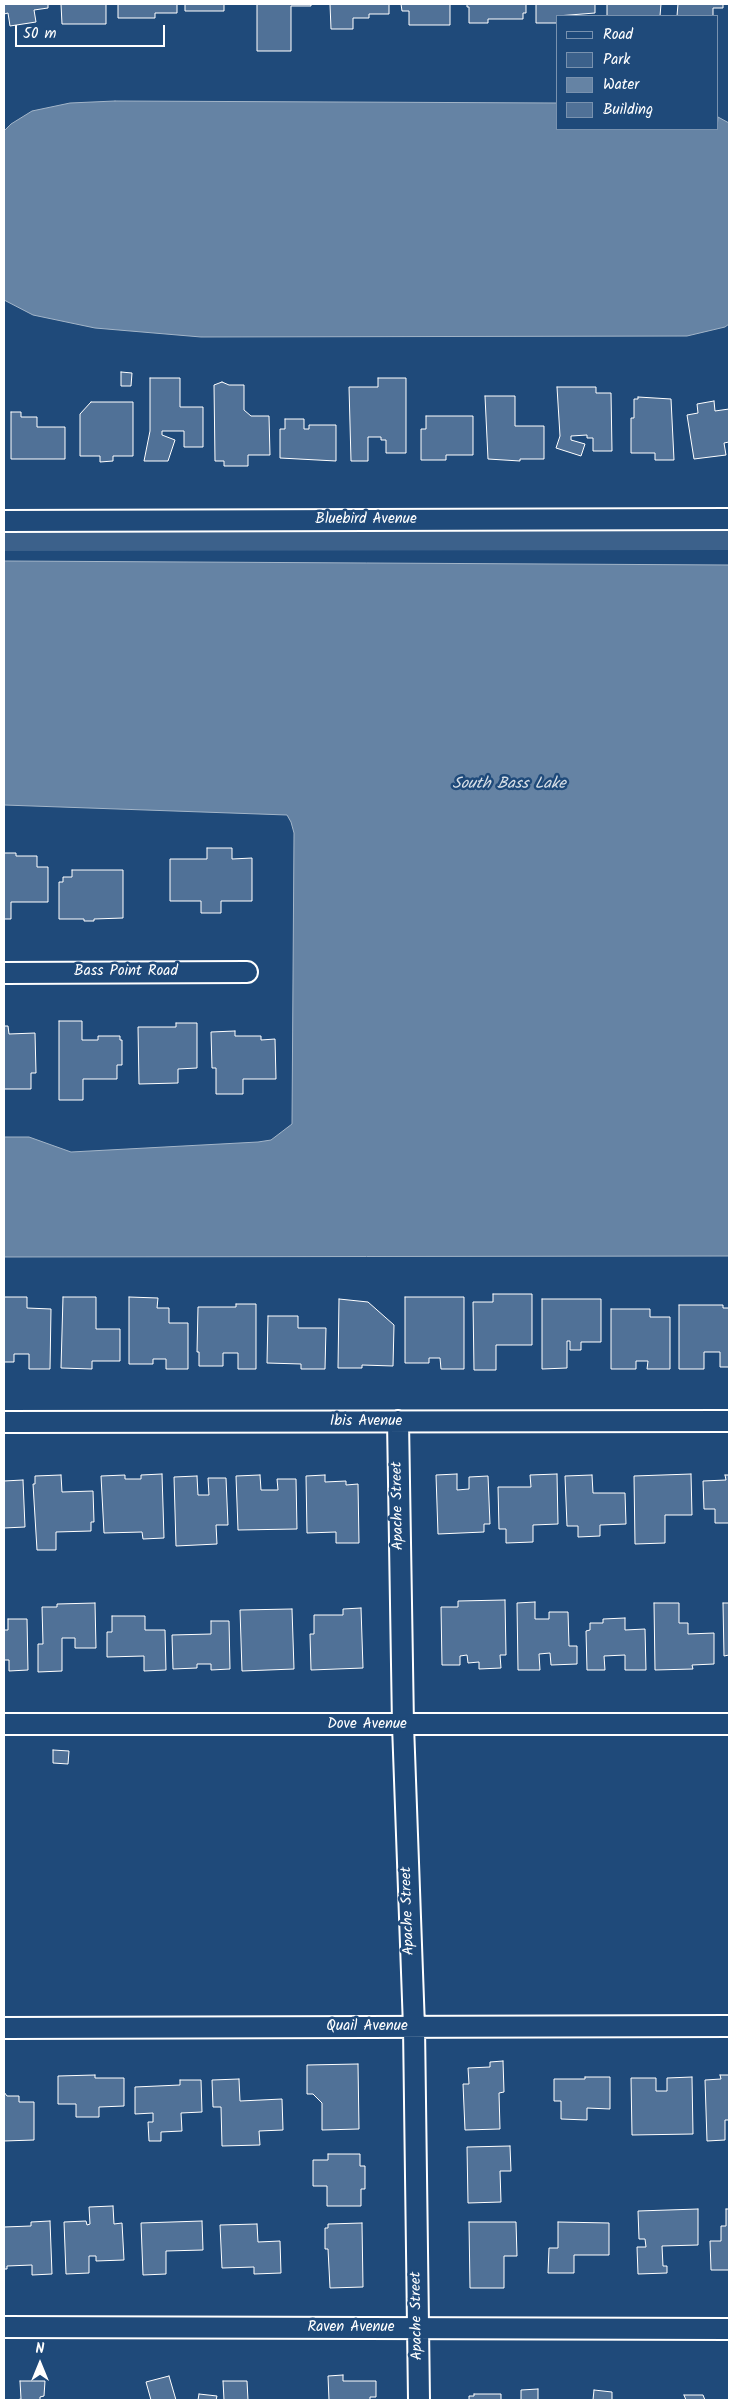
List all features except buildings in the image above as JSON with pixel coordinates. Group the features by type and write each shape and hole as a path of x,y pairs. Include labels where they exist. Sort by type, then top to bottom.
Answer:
{"street":[{"name":"Bluebird Avenue","path":"4,522 729,519"},
{"name":"Bass Point Road","path":"4,973 247,972"},
{"name":"Ibis Avenue","path":"4,1422 729,1422"},
{"name":"Apache Street","path":"398,1422 403,1725 414,2027 419,2400"},
{"name":"Dove Avenue","path":"4,1724 729,1724"},
{"name":"Quail Avenue","path":"4,2028 729,2026"},
{"name":"Raven Avenue","path":"4,2327 729,2329"}],"green space":[{"path":"729,528 729,550 4,551 4,529"}],"water":[{"path":"115,101 556,103 556,130 718,130 718,117 729,123 729,324 725,327 687,336 201,337 95,328 33,315 4,300 4,131 11,124 32,111 70,103"},
{"name":"South Bass Lake","path":"4,561 729,565 729,1256 4,1257 4,1137 29,1137 71,1152 258,1142 271,1140 292,1124 294,833 287,815 4,805"}]}
